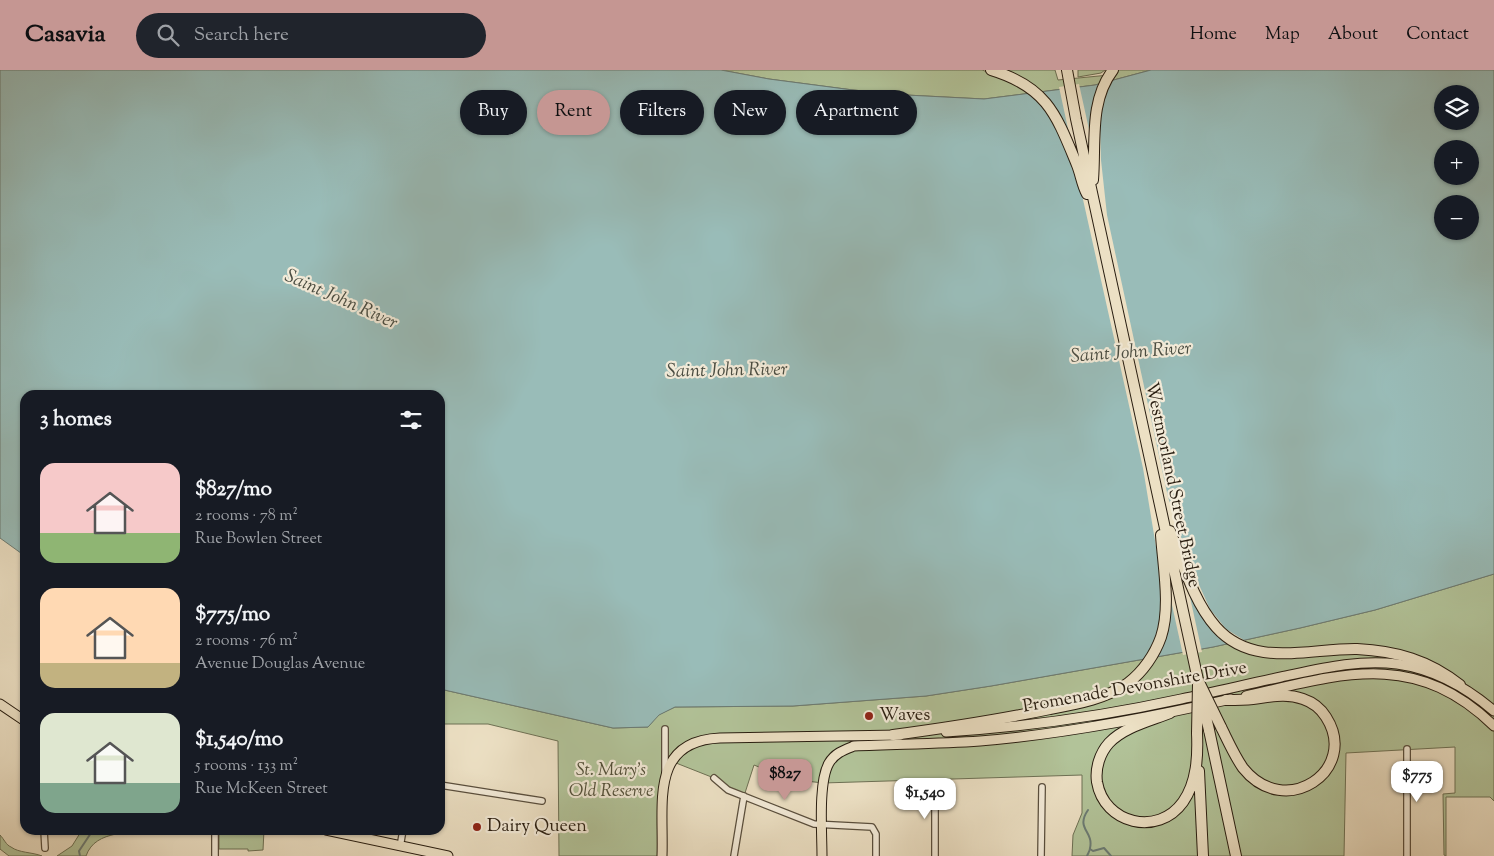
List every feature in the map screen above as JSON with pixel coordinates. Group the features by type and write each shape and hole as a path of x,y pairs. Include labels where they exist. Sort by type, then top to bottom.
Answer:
{"highway":[{"path":"990,70 1004,74 1030,87 1048,105 1055,116 1078,167 1085,190 1095,209"},
{"name":"Westmorland Street Bridge","path":"1065,70 1236,856"},
{"path":"1092,191 1098,99 1113,70"},
{"path":"1158,499 1199,601 1212,622 1226,637 1243,646 1264,653 1280,654 1342,650 1384,652 1414,659 1437,668 1460,685"},
{"path":"893,735 965,725 1035,712 1097,698 1115,691 1129,682 1142,670 1153,655 1161,637 1164,624 1165,590 1158,499"},
{"path":"1198,680 1236,758 1252,778 1273,789 1285,792 1312,784 1323,775 1334,751 1334,736 1330,723 1324,713 1314,705 1302,699 1286,696 1251,700 1226,700"},
{"path":"1198,680 1197,732 1203,856"},
{"path":"1170,713 1130,729 1109,743 1102,753 1096,774 1102,797 1116,814 1138,823 1152,822 1167,817 1177,810 1188,794 1198,752"}],"main road":[{"name":"Promenade Devonshire Drive","path":"665,775 671,761 679,751 691,743 704,739 893,735 1023,726 1144,707 1313,670 1359,663 1398,664 1429,672 1460,685 1494,711"},
{"name":"Promenade Devonshire Drive","path":"822,856 823,783 829,763 842,750 854,746 979,741 1078,730 1170,713 1335,677 1372,673 1420,680 1450,692 1481,714 1494,726"},
{"path":"0,704 20,718"},
{"path":"662,855 663,786 665,775"},
{"path":"346,835 403,849 448,856"}],"street":[{"path":"665,729 665,775"},
{"path":"1407,749 1407,856"},
{"path":"714,778 728,790 814,824 869,827 874,829 876,834 876,856"},
{"path":"935,784 935,856"},
{"path":"445,786 542,801"},
{"path":"1041,856 1042,787"},
{"path":"734,856 744,796"},
{"path":"44,835 45,848"},
{"path":"215,835 215,856"},
{"path":"402,835 403,849"}],"green space":[{"path":"721,70 982,70 1011,80 1003,70 1055,70 1058,80 1109,75 1116,70 1151,70 1095,85 984,99 917,96 917,90 853,90 769,79"},
{"path":"1078,70 1105,70 1101,73 1078,77"},
{"name":"St. Mary's Old Reserve","path":"1494,574 1494,801 1490,797 1446,797 1446,856 1444,855 1443,794 1455,793 1455,747 1346,753 1344,856 1072,856 1073,835 1082,813 1082,775 823,783 789,779 754,765 744,796 714,778 671,761 665,775 661,856 559,856 558,741 488,724 445,724 445,690 613,728 648,727 658,715 675,707 793,706 926,696 1213,647 1375,610"},
{"path":"0,835 14,849 42,856 9,856 0,849"},
{"path":"79,835 113,835 98,841 91,847 86,856 57,856 72,846"},
{"path":"219,835 264,835 263,850 219,849"}],"water":[{"name":"Saint John River","path":"0,70 721,70 769,79 853,90 796,90 796,135 917,135 917,96 984,99 1095,85 1151,70 1494,70 1494,574 1375,610 1213,647 926,696 793,706 675,707 659,715 648,727 613,728 445,690 445,390 20,390 20,552 0,538"}],"pier":[{"path":"1101,80 1112,80 1103,102 1100,123 1101,160 1107,215 1168,497 1190,565 1210,609 1226,629 1247,642 1233,645 1188,588 1202,652 1183,655 1170,596 1158,632 1162,603 1160,571 1143,468 1082,195 1076,175 1052,117 1070,138 1059,87 1079,84 1090,134 1093,101"}],"waterway":[{"path":"1087,856 1091,842 1083,822 1088,810"},
{"path":"80,856 79,851 90,835"},
{"path":"1090,849 1093,851 1104,848 1111,856"}],"place":[{"name":"Waves","path":"869,716"},
{"name":"Dairy Queen","path":"477,827"}]}
